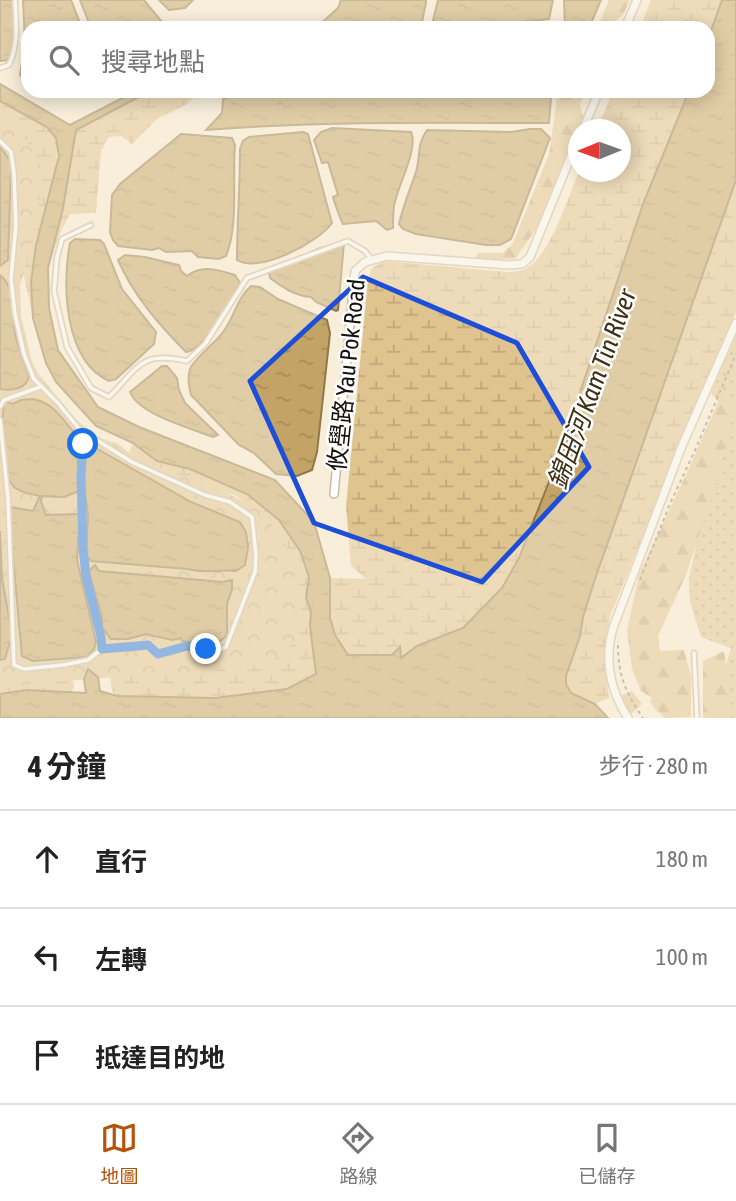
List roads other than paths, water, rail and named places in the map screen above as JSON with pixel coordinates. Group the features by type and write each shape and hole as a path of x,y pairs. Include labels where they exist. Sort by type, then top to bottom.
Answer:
{"street":[{"path":"628,21 637,0"},
{"path":"588,119 596,98"},
{"name":"攸壆路 Yau Pok Road","path":"334,494 355,271 365,261 387,256 522,264 530,257 568,165"},
{"path":"628,718 610,678 609,643 613,628 682,446 736,323"}],"lane":[{"path":"0,68 9,65 14,55 15,0"},
{"path":"0,141 10,152 15,173 16,225 11,279 24,354 34,379 58,403 82,434 83,548 86,576 102,649"},
{"path":"91,225 62,239 57,257 54,291 67,347 91,388 109,397 147,359 164,356 187,361 205,344 247,278 348,240 365,251 372,260"},
{"path":"0,407 4,400 40,387"},
{"path":"0,420 8,498 14,666 24,669 63,665 88,660 102,649 148,645 158,654 187,646 218,650 226,647 255,572 252,517 230,502 181,485 132,462 87,434 82,434"},
{"path":"694,653 697,718"}],"water":[{"path":"0,0 13,0 15,29 10,60 0,61"},
{"path":"23,0 71,0 79,21 24,21"},
{"path":"80,0 144,0 161,21 88,21"},
{"path":"159,0 193,0 185,8 169,10"},
{"path":"341,0 426,0 422,21 324,21 338,8"},
{"path":"438,0 553,0 549,19 433,20"},
{"path":"564,0 601,0 592,21 565,21"},
{"name":"錦田河 Kam Tin River","path":"722,0 736,0 736,180 595,579 566,676 566,684 571,693 595,704 608,718 0,718 0,694 26,690 86,693 84,679 88,669 98,677 100,691 117,696 215,698 287,689 316,674 310,626 311,612 306,598 309,577 300,551 279,520 247,494 190,469 157,461 133,443 96,426 56,382 46,363 33,318 31,282 36,245 59,156 56,138 47,127 0,101 0,84 70,125 122,98 137,98 76,130 63,208 48,268 49,308 58,350 98,407 139,427 275,480 314,522 330,578 330,617 335,635 348,655 392,655 400,647 401,658 417,646 463,628 502,588 519,558 556,464 643,204 686,98 715,98 714,21"},
{"path":"551,98 549,123 334,124 206,130 222,113 223,99"},
{"path":"332,128 411,132 412,148 394,206 393,228 387,230 376,221 343,224 333,197 338,195 328,162 322,163 314,140 321,132"},
{"path":"541,129 550,138 511,239 500,245 486,245 416,234 403,229 399,224 416,172 421,141 427,130 511,132"},
{"path":"303,132 308,134 332,223 315,239 288,254 259,263 237,260 240,149 243,141 249,137"},
{"path":"181,134 232,138 235,145 232,230 226,256 219,259 198,257 192,251 166,252 159,248 152,250 118,246 110,232 112,195 120,184"},
{"path":"0,146 10,161 11,168 8,260 0,266"},
{"path":"75,239 100,240 104,244 122,289 156,332 154,344 116,379 109,381 94,371 83,357 70,320 66,279 70,243"},
{"path":"344,243 336,311 311,297 289,290 270,278 269,272 320,248"},
{"path":"125,255 179,265 187,276 204,269 222,271 235,275 240,283 209,334 201,343 186,352 139,298 118,260"},
{"path":"0,275 9,288 16,338 29,375 23,386 9,390 0,389"},
{"path":"251,286 260,287 278,299 327,320 330,333 317,452 312,470 297,476 276,474 254,453 239,445 191,395 188,379 190,369 223,332 242,296"},
{"path":"162,366 167,366 177,378 185,403 218,435 213,437 167,420 135,400 130,392"},
{"path":"33,399 56,411 74,432 73,437 77,444 79,491 64,497 42,496 41,501 46,515 80,514 77,560 96,642 87,657 33,661 22,656 9,513 10,507 33,511 40,496 20,491 10,481 5,459 3,419 5,401 13,404"},
{"path":"94,447 191,502 240,522 246,532 248,547 245,565 236,571 206,571 91,561 86,555 88,515 82,470 86,451"},
{"path":"0,531 2,578 12,635 5,659 0,660"},
{"path":"95,565 99,571 223,582 232,580 227,604 227,635 211,645 146,634 128,639 111,639 102,628 102,617 90,576 90,570"}]}
